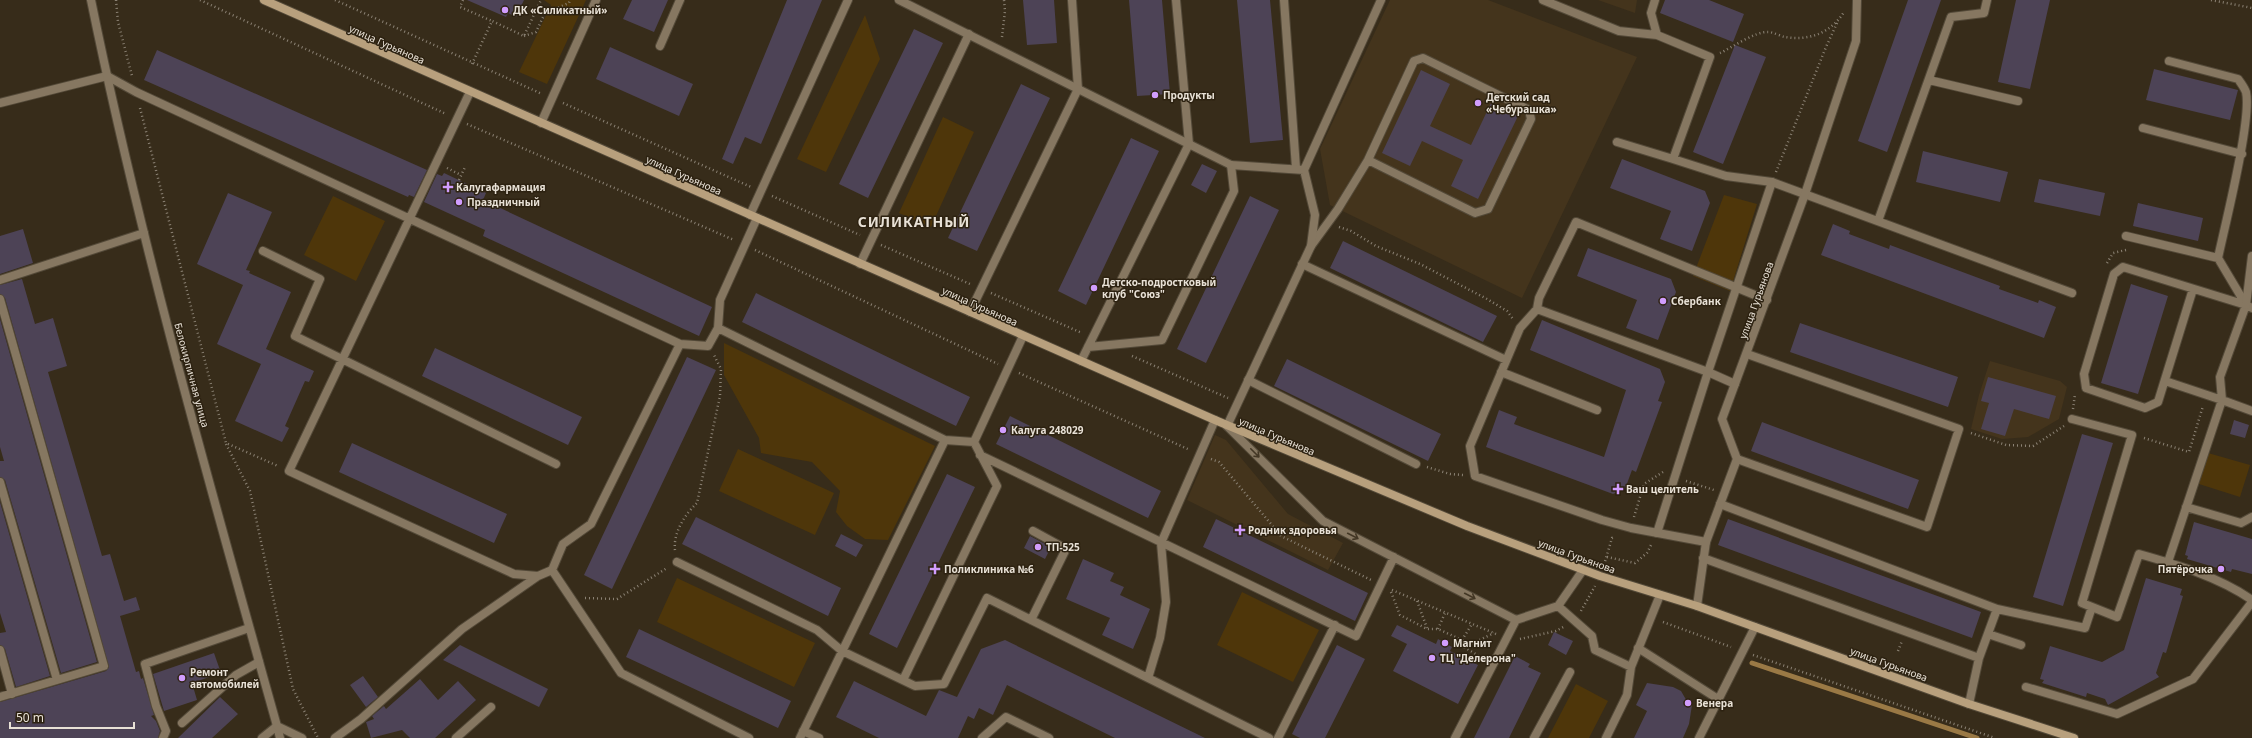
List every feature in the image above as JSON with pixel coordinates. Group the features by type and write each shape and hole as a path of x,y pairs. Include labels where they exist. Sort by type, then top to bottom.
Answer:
{"street":[{"name":"Белокирпичная улица","path":"91,0 107,76 144,233 249,628 280,738"},
{"name":"улица Гурьянова","path":"264,0 1227,426 1467,526 1583,570 1697,606 1969,704 2074,738"},
{"path":"541,123 596,0"},
{"path":"660,46 680,0"},
{"path":"0,103 107,76 136,92 680,344 708,346 718,328 720,300 745,245 761,191 848,0"},
{"path":"899,0 1231,165 1300,169"},
{"path":"970,312 1078,89 1072,0"},
{"path":"1081,361 1189,144 1176,0"},
{"path":"1284,0 1300,169 1315,215 1311,246"},
{"path":"1300,169 1381,0"},
{"path":"1543,0 1619,31 1657,35 1710,57 1673,159"},
{"path":"1655,0 1651,13 1657,35"},
{"name":"улица Гурьянова","path":"1737,459 1722,419 1805,194 1856,41 1857,0"},
{"path":"1878,221 1951,17 1984,13 1988,0"},
{"path":"860,264 969,34"},
{"path":"1368,160 1475,213 1488,209 1531,119 1529,110 1423,58 1414,61 1368,160 1328,223 1311,246 1227,426 1323,521 1516,620"},
{"path":"2169,61 2238,79 2246,92 2249,112 2242,154 2218,258"},
{"path":"1928,80 2018,101"},
{"path":"470,92 289,471 514,574 538,576"},
{"path":"2143,128 2242,154"},
{"path":"1616,142 1726,176 1772,182 2072,293"},
{"path":"1088,347 1162,340 1234,191 1231,165"},
{"path":"1657,533 1708,372 1772,182"},
{"path":"1706,542 1630,528 1602,520 1475,476 1470,446 1520,328 1537,309 1539,298 1576,222 1767,300"},
{"path":"0,280 144,233"},
{"path":"2126,236 2218,258 2249,306"},
{"path":"263,251 320,279 295,336 556,464"},
{"path":"2168,562 2222,400 2220,377 2249,306 2252,256"},
{"path":"1302,264 1506,360"},
{"path":"2193,289 2158,402 2145,408 2086,388 2084,374 2114,274 2123,267 2249,306"},
{"path":"0,299 104,666 0,697"},
{"path":"1537,309 1708,372 1736,384"},
{"path":"718,328 945,440 974,442"},
{"path":"903,680 997,486 974,442 1023,336"},
{"path":"335,738 361,719 462,629 538,576 552,570 563,544 591,524 680,344"},
{"path":"1697,606 1706,542 1737,459 1927,527 1959,429 1747,354"},
{"path":"1501,372 1597,410"},
{"path":"1248,380 1416,464"},
{"path":"2165,381 2252,410"},
{"path":"2026,687 2117,714 2193,679 2252,601 2234,588 2168,562 2139,554 2117,617 2082,603 2132,435 2072,418"},
{"path":"1148,678 1160,638 1166,602 1161,543 1215,420"},
{"path":"819,738 802,734 945,440"},
{"path":"980,455 1161,543 1199,559 1356,636 1394,557"},
{"path":"0,482 57,680"},
{"path":"1720,504 1997,608 2085,628 2092,607"},
{"path":"2186,507 2241,523 2252,517"},
{"path":"1031,620 1066,548 1033,531"},
{"path":"1703,558 1979,658"},
{"path":"677,562 817,630 842,651 915,686 944,684 987,598 1270,738"},
{"path":"552,570 568,597 621,673 749,738"},
{"path":"1455,738 1516,620 1558,606 1583,570"},
{"path":"1606,738 1627,695 1631,666 1660,595"},
{"path":"1558,606 1592,636 1596,650 1631,666"},
{"path":"1969,704 1979,658 1997,608"},
{"path":"1278,738 1334,625"},
{"path":"1698,738 1755,627"},
{"path":"163,738 166,731 156,706 145,664 249,628"},
{"path":"1988,634 2021,645"},
{"path":"1638,648 1718,699"},
{"path":"0,650 12,694"},
{"path":"182,723 236,675 259,662"},
{"path":"1534,738 1570,672"},
{"path":"456,738 491,707"},
{"path":"982,738 1006,717 1049,738"},
{"path":"262,738 277,726 302,738"}],"path":[{"path":"116,0 118,22 226,443 250,491 293,689 318,738"},
{"path":"200,0 457,119 745,245 1008,368 1200,455 1219,462 1281,536 1381,585"},
{"path":"335,0 472,64 1093,338"},
{"path":"463,0 460,7 524,36 536,32 545,13 568,3 570,0"},
{"path":"524,36 541,0"},
{"path":"1000,49 1005,11 1004,0"},
{"path":"2211,0 2252,8"},
{"path":"1772,182 1826,47 1838,21 1845,11"},
{"path":"472,64 492,21"},
{"path":"1710,57 1727,50 1732,45 1767,32 1785,37 1805,39 1822,33 1838,21"},
{"path":"459,180 465,167"},
{"path":"1328,223 1351,231 1376,246 1420,264 1486,299 1507,311 1520,328"},
{"path":"568,597 617,599 677,562 674,540 688,511 697,503 720,396 721,369 708,346"},
{"path":"1130,355 1238,402"},
{"path":"2132,435 2189,452 2207,395"},
{"path":"226,443 289,471"},
{"path":"1657,533 1647,553 1635,563 1607,557 1612,538 1630,528 1644,484 1679,462"},
{"path":"1416,464 1450,474 1475,476"},
{"path":"1674,477 1724,494"},
{"path":"1462,640 1438,628 1427,629 1400,615 1389,589 1506,639"},
{"path":"1417,600 1427,629"},
{"path":"1438,628 1445,613"},
{"path":"1651,618 1994,738"},
{"path":"1472,624 1462,640 1464,648 1493,665"},
{"path":"1464,648 1494,634"}],"shaded area":[{"path":"544,0 586,0 547,84 519,72 551,5"},
{"name":"Детский сад «Чебурашка»","path":"1390,0 1488,0 1637,57 1522,298 1330,205 1320,149"},
{"path":"1598,0 1637,0 1635,13"},
{"path":"865,15 880,59 826,172 797,159"},
{"path":"943,117 974,132 931,227 899,213"},
{"path":"1724,195 1757,204 1730,291 1693,276"},
{"path":"333,196 385,221 356,281 304,255"},
{"path":"724,343 935,446 888,540 865,539 847,526 836,512 840,491 812,462 761,453 759,438 724,375"},
{"path":"1990,361 2060,381 2067,387 2059,419 2028,437 2002,439 1971,429 1979,395"},
{"path":"1215,435 1226,440 1288,514 1343,543 1328,570 1187,500"},
{"path":"738,449 834,493 815,535 719,491"},
{"path":"2208,453 2250,465 2240,497 2199,484"},
{"path":"677,578 815,643 794,687 657,622"},
{"path":"1242,592 1319,630 1293,682 1217,645"},
{"path":"1576,684 1608,701 1589,738 1548,738"}],"building":[{"name":"ДК «Силикатный»","path":"467,0 524,0 516,17 508,13 506,17"},
{"path":"632,0 668,0 654,32 623,19"},
{"path":"787,0 822,0 761,144 745,137 733,164 722,159"},
{"path":"1023,0 1054,0 1057,43 1027,45"},
{"path":"1129,0 1162,0 1170,94 1137,96"},
{"path":"1237,0 1270,0 1283,140 1250,143"},
{"path":"1665,0 1709,0 1744,14 1733,42 1660,13"},
{"path":"1908,0 1941,0 1887,152 1858,141"},
{"path":"2016,0 2050,0 2030,89 1998,82"},
{"path":"914,29 943,43 868,198 839,184"},
{"path":"1735,45 1766,57 1723,164 1693,152"},
{"path":"610,47 693,84 679,116 596,79"},
{"path":"157,50 427,170 414,197 409,195 408,197 144,80"},
{"path":"2154,69 2238,90 2230,120 2146,100"},
{"path":"1421,70 1450,84 1430,126 1471,145 1491,103 1518,116 1478,199 1451,186 1463,160 1422,141 1410,166 1382,153"},
{"path":"1021,84 1050,98 977,251 948,238"},
{"path":"1131,138 1159,151 1086,305 1058,291"},
{"path":"1923,151 2008,172 2000,202 1916,182"},
{"path":"1622,159 1705,191 1710,203 1692,251 1660,239 1671,211 1610,188"},
{"path":"1202,164 1217,171 1206,193 1191,185"},
{"path":"444,173 486,193 483,200 712,307 699,336 483,236 485,230 424,202 437,174 442,176"},
{"path":"2039,179 2105,193 2100,216 2034,202"},
{"path":"228,193 272,212 246,270 250,271 249,273 291,292 266,349 314,371 309,382 305,381 285,426 289,428 282,442 235,421 261,364 217,344 243,285 197,264"},
{"path":"1250,196 1279,210 1206,363 1177,349"},
{"path":"2138,203 2203,218 2198,241 2133,226"},
{"path":"1833,224 1850,231 1849,234 1889,249 1890,245 2000,286 1999,289 2038,303 2039,300 2056,307 2044,338 1821,255"},
{"path":"23,229 33,263 0,274 0,236"},
{"path":"1343,241 1497,316 1483,342 1330,268"},
{"path":"1588,248 1671,279 1676,292 1658,340 1626,328 1637,300 1577,276"},
{"path":"22,279 35,324 53,318 67,366 48,372 102,556 110,554 124,601 136,597 140,610 120,616 136,672 139,671 141,679 143,678 154,715 151,716 156,721 160,731 158,738 0,738 0,702 106,671 109,667 5,298 0,294 0,285"},
{"path":"2131,284 2168,296 2138,394 2101,383"},
{"path":"756,293 970,397 956,426 742,322"},
{"path":"0,319 97,662 61,673 5,480 0,477 0,461 4,461 0,447"},
{"path":"1542,320 1660,369 1665,382 1658,401 1662,402 1636,472 1632,470 1625,489 1613,494 1486,447 1499,410 1517,417 1514,424 1604,457 1626,390 1530,350"},
{"path":"1800,323 1958,377 1948,407 1790,352"},
{"path":"435,348 582,417 568,445 422,376"},
{"path":"687,357 716,370 612,589 584,575"},
{"path":"1287,359 1441,434 1428,461 1274,386"},
{"path":"1988,377 2056,396 2049,419 2014,409 2005,436 1981,429 1989,403 1981,401"},
{"path":"1010,416 1161,491 1148,518 996,444"},
{"path":"2234,420 2249,425 2245,438 2230,434"},
{"path":"1762,422 1919,480 1908,509 1751,451"},
{"path":"2082,434 2113,443 2063,606 2033,597"},
{"path":"352,443 507,514 494,543 339,472"},
{"path":"947,474 975,487 897,648 869,634"},
{"path":"0,502 50,676 16,687 5,649 0,645 0,633 6,632 0,613"},
{"path":"696,517 841,588 828,616 682,544"},
{"path":"1216,519 1368,593 1355,621 1203,547"},
{"path":"1728,519 1981,612 1972,638 1718,545"},
{"path":"2194,522 2252,539 2252,574 2232,569 2231,572 2187,559 2188,556 2185,555"},
{"path":"841,534 863,545 856,557 835,546"},
{"name":"ТП-525","path":"1030,536 1051,547 1045,559 1024,548"},
{"path":"1083,559 1114,573 1110,581 1124,587 1120,595 1150,609 1133,649 1102,635 1110,618 1066,599"},
{"path":"2146,578 2182,589 2180,595 2183,596 2166,653 2163,652 2156,673 2159,677 2108,705 2105,699 2087,693 2086,697 2042,683 2044,680 2040,679 2050,646 2102,662 2124,650"},
{"name":"ТЦ \"Делерона\"","path":"1397,625 1436,644 1438,639 1452,647 1450,651 1478,665 1458,704 1393,671 1407,644 1391,636"},
{"path":"639,629 791,701 778,728 626,657"},
{"path":"1554,632 1573,641 1566,655 1548,645"},
{"path":"1005,640 1205,738 1115,738 1007,685 993,715 979,708 974,719 968,716 958,738 879,738 836,717 854,681 926,716 939,690 957,697 981,649"},
{"path":"460,645 548,689 539,707 443,660"},
{"path":"1337,645 1365,659 1325,738 1300,738 1292,734"},
{"name":"Ремонт автомобилей","path":"214,653 221,673 192,683 197,700 164,711 153,674"},
{"path":"1515,656 1530,664 1528,667 1541,673 1509,738 1474,738"},
{"path":"363,676 378,697 366,707 350,685"},
{"path":"420,679 438,700 458,681 476,700 435,738 410,738 402,730 371,738 366,722 374,719 372,716 384,706 386,709"},
{"path":"1647,683 1673,687 1681,691 1688,703 1692,705 1689,724 1683,738 1634,738 1647,711 1636,705"},
{"path":"220,697 238,714 212,738 178,738"}],"waterway":[{"path":"1752,663 1977,738"}],"place":[{"name":"ДК «Силикатный»","path":"505,10"},
{"name":"Продукты","path":"1155,95"},
{"name":"Детский сад «Чебурашка»","path":"1478,103"},
{"name":"Калугафармация","path":"448,187"},
{"name":"Праздничный","path":"459,202"},
{"name":"Детско-подростковый клуб \"Союз\"","path":"1094,288"},
{"name":"Сбербанк","path":"1663,301"},
{"name":"Калуга 248029","path":"1003,430"},
{"name":"Ваш целитель","path":"1618,489"},
{"name":"Родник здоровья","path":"1240,530"},
{"name":"ТП-525","path":"1038,547"},
{"name":"Поликлиника №6","path":"935,569"},
{"name":"Пятёрочка","path":"2221,569"},
{"name":"Магнит","path":"1445,643"},
{"name":"ТЦ \"Делерона\"","path":"1432,658"},
{"name":"Ремонт автомобилей","path":"182,678"},
{"name":"Венера","path":"1688,703"}],"district":[{"name":"СИЛИКАТНЫЙ","path":"914,222"}]}
